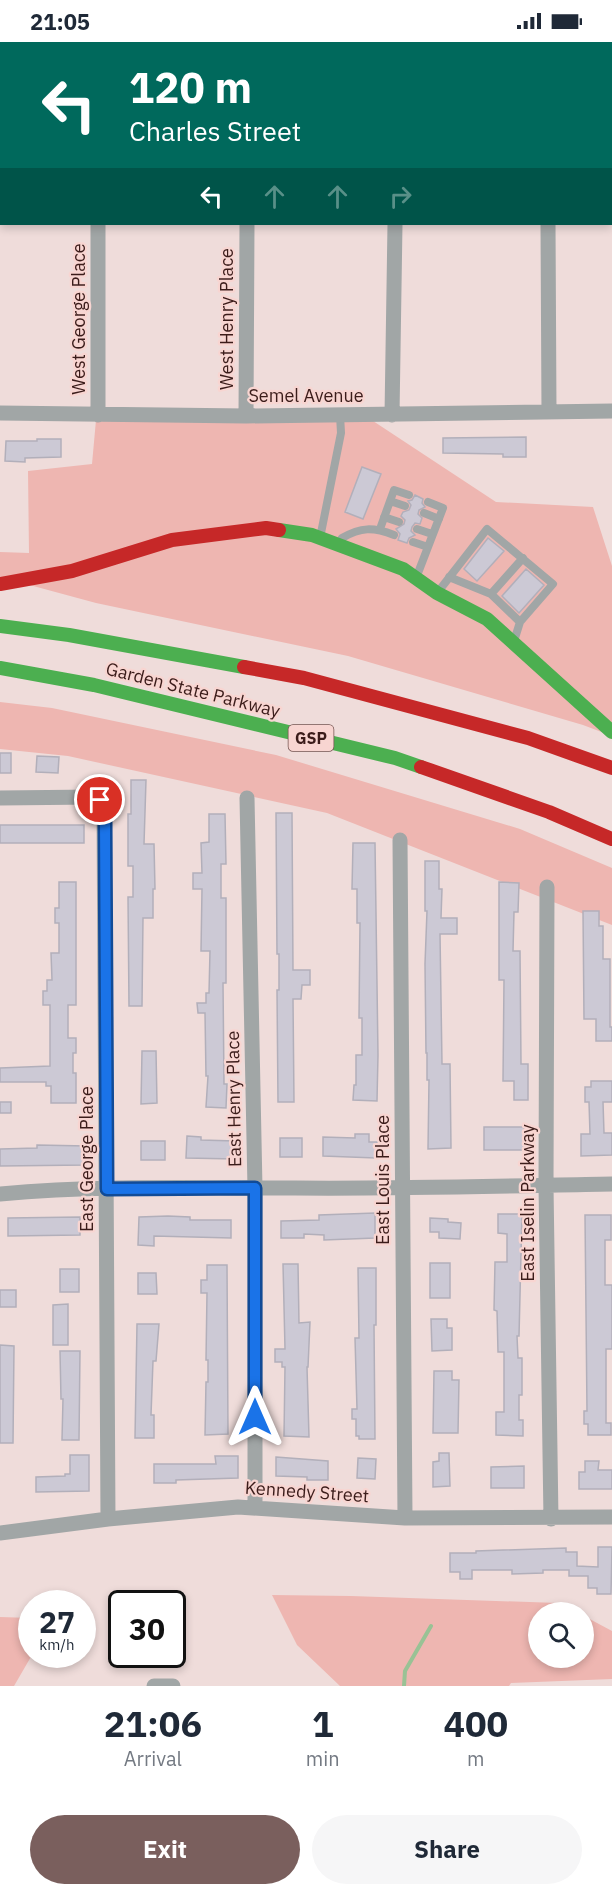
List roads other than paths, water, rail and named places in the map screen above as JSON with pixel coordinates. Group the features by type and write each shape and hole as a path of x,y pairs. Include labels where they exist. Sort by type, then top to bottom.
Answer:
{"highway":[{"path":"0,584 72,571 172,540 266,528 312,535 403,569 437,593 487,619 612,732"},
{"name":"Garden State Parkway","path":"0,626 69,635 304,678 528,738 612,768"},
{"name":"Garden State Parkway","path":"0,668 94,685 395,758 549,812 612,839"}],"street":[{"name":"West George Place","path":"98,225 98,415"},
{"name":"West Henry Place","path":"246,416 247,225"},
{"path":"392,414 395,225"},
{"path":"548,225 549,411"},
{"name":"Semel Avenue","path":"0,413 246,416 612,411"},
{"name":"East George Place","path":"0,798 95,797 100,800 104,809 108,1519"},
{"name":"East Henry Place","path":"247,798 255,1188 255,1508"},
{"name":"East Louis Place","path":"400,840 405,1518"},
{"name":"East Iselin Parkway","path":"547,887 546,1186 550,1519"},
{"path":"0,1194 38,1190 402,1189 612,1184"},
{"name":"Kennedy Street","path":"0,1533 108,1519 238,1507 405,1518 612,1517"},
{"path":"154,1686 173,1686"}],"lane":[{"path":"320,538 341,433 340,415"},
{"path":"380,529 394,490 409,495"},
{"path":"390,501 405,506"},
{"path":"416,578 443,508 428,502"},
{"path":"424,513 439,519"},
{"path":"384,517 399,522"},
{"path":"334,543 358,530 380,529 394,535"},
{"path":"417,529 432,534"},
{"path":"437,593 488,529 553,584 529,606 520,622 514,642"},
{"path":"413,542 428,547"},
{"path":"491,594 523,558"},
{"path":"513,569 520,576"},
{"path":"449,577 491,594 520,622"},
{"path":"502,582 509,588"}],"waterway":[{"path":"404,1686 405,1671 431,1626"}]}
